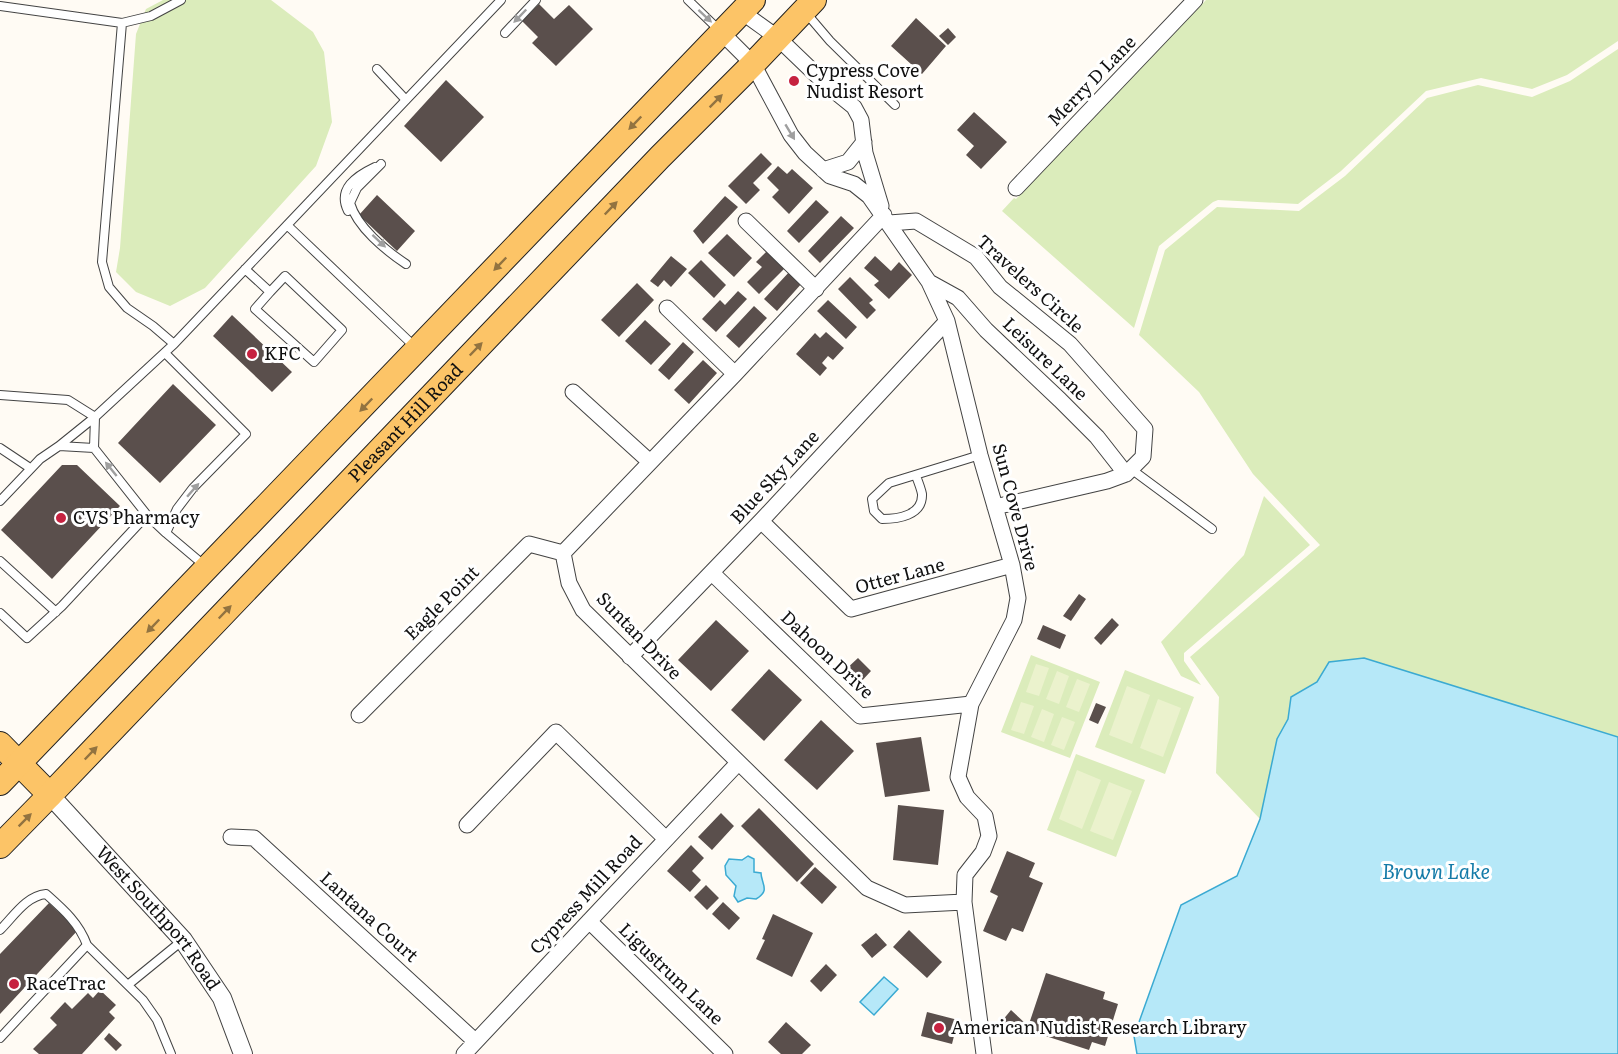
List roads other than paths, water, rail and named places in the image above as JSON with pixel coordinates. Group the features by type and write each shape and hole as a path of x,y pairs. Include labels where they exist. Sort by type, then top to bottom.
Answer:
{"main road":[{"name":"Pleasant Hill Road","path":"0,846 651,165 809,5"},
{"path":"0,783 722,33 743,6"},
{"path":"0,744 50,795"}],"street":[{"name":"Merry D Lane","path":"1017,188 1195,0"},
{"name":"Sun Cove Drive","path":"743,6 828,86 854,107 861,120 865,153 886,219"},
{"name":"Sun Cove Drive","path":"722,33 753,64 791,135 805,153 830,176 854,184 869,196 929,282 947,321 980,455 1012,565 1018,598 1014,620 971,704 958,777 967,798 985,816 989,836 983,852 965,875 964,902 984,1054"},
{"path":"824,170 848,162 864,142"},
{"path":"563,553 886,219"},
{"name":"Travelers Circle","path":"886,219 916,221 976,257 1000,287 1070,344 1145,429 1143,457 1129,472"},
{"path":"746,221 816,289"},
{"name":"Leisure Lane","path":"929,282 958,298 986,330 1060,400 1129,472"},
{"path":"667,308 735,374"},
{"name":"Blue Sky Lane","path":"630,657 712,573 947,321"},
{"path":"573,392 650,462"},
{"path":"995,507 1107,481 1129,472"},
{"name":"Otter Lane","path":"761,521 851,609 1012,565"},
{"name":"Eagle Point","path":"359,715 529,544 563,553"},
{"name":"Suntan Drive","path":"563,553 569,583 583,610 867,888 905,905 964,902"},
{"name":"Dahoon Drive","path":"712,573 860,716 971,704"},
{"path":"467,825 556,732 666,839"},
{"name":"Cypress Mill Road","path":"464,1054 738,763"},
{"name":"West Southport Road","path":"50,795 183,940 222,998 243,1054"},
{"name":"Lantana Court","path":"231,837 254,838 475,1041"},
{"name":"Ligustrum Lane","path":"589,921 725,1054"}],"lane":[{"path":"0,6 122,23 151,16 181,0"},
{"path":"0,501 30,468 95,417 174,344 501,0"},
{"path":"505,33 536,0"},
{"path":"688,0 722,33"},
{"path":"809,5 830,41 895,105"},
{"path":"122,23 102,262 109,286 127,308 174,344"},
{"path":"377,69 406,100"},
{"path":"381,164 357,188 350,203 353,215 406,264"},
{"path":"287,225 418,350"},
{"path":"245,269 270,292"},
{"path":"285,276 342,330 314,362 255,309 270,292 285,276"},
{"path":"165,353 246,434 193,488 177,509 166,533"},
{"path":"0,396 68,400 95,417"},
{"path":"95,417 94,448 147,515 208,569"},
{"path":"59,446 94,448"},
{"path":"0,448 30,468"},
{"path":"916,476 922,495 920,503 912,514 894,519 882,519 874,511 872,499 889,483 980,455"},
{"path":"1129,472 1212,529"},
{"path":"0,613 27,638 56,612 147,515"},
{"path":"0,561 56,612"},
{"path":"0,930 28,900 36,895 46,894 73,918 87,945 129,984 158,1020 171,1054"},
{"path":"129,984 183,940"},
{"path":"0,1038 87,945"}],"water":[{"name":"Brown Lake","path":"1364,658 1618,737 1618,1054 1137,1054 1134,1036 1181,905 1237,876 1260,819 1277,739 1288,719 1291,697 1317,682 1329,662"},
{"path":"748,856 754,859 754,872 761,873 764,890 756,899 747,898 738,902 734,896 736,886 726,875 725,866 729,859 742,860"},
{"path":"884,977 898,989 874,1015 860,1002"}],"place":[{"name":"Cypress Cove Nudist Resort","path":"794,81"},
{"name":"KFC","path":"252,354"},
{"name":"CVS Pharmacy","path":"61,518"},
{"name":"RaceTrac","path":"14,984"},
{"name":"American Nudist Research Library","path":"939,1028"}]}
